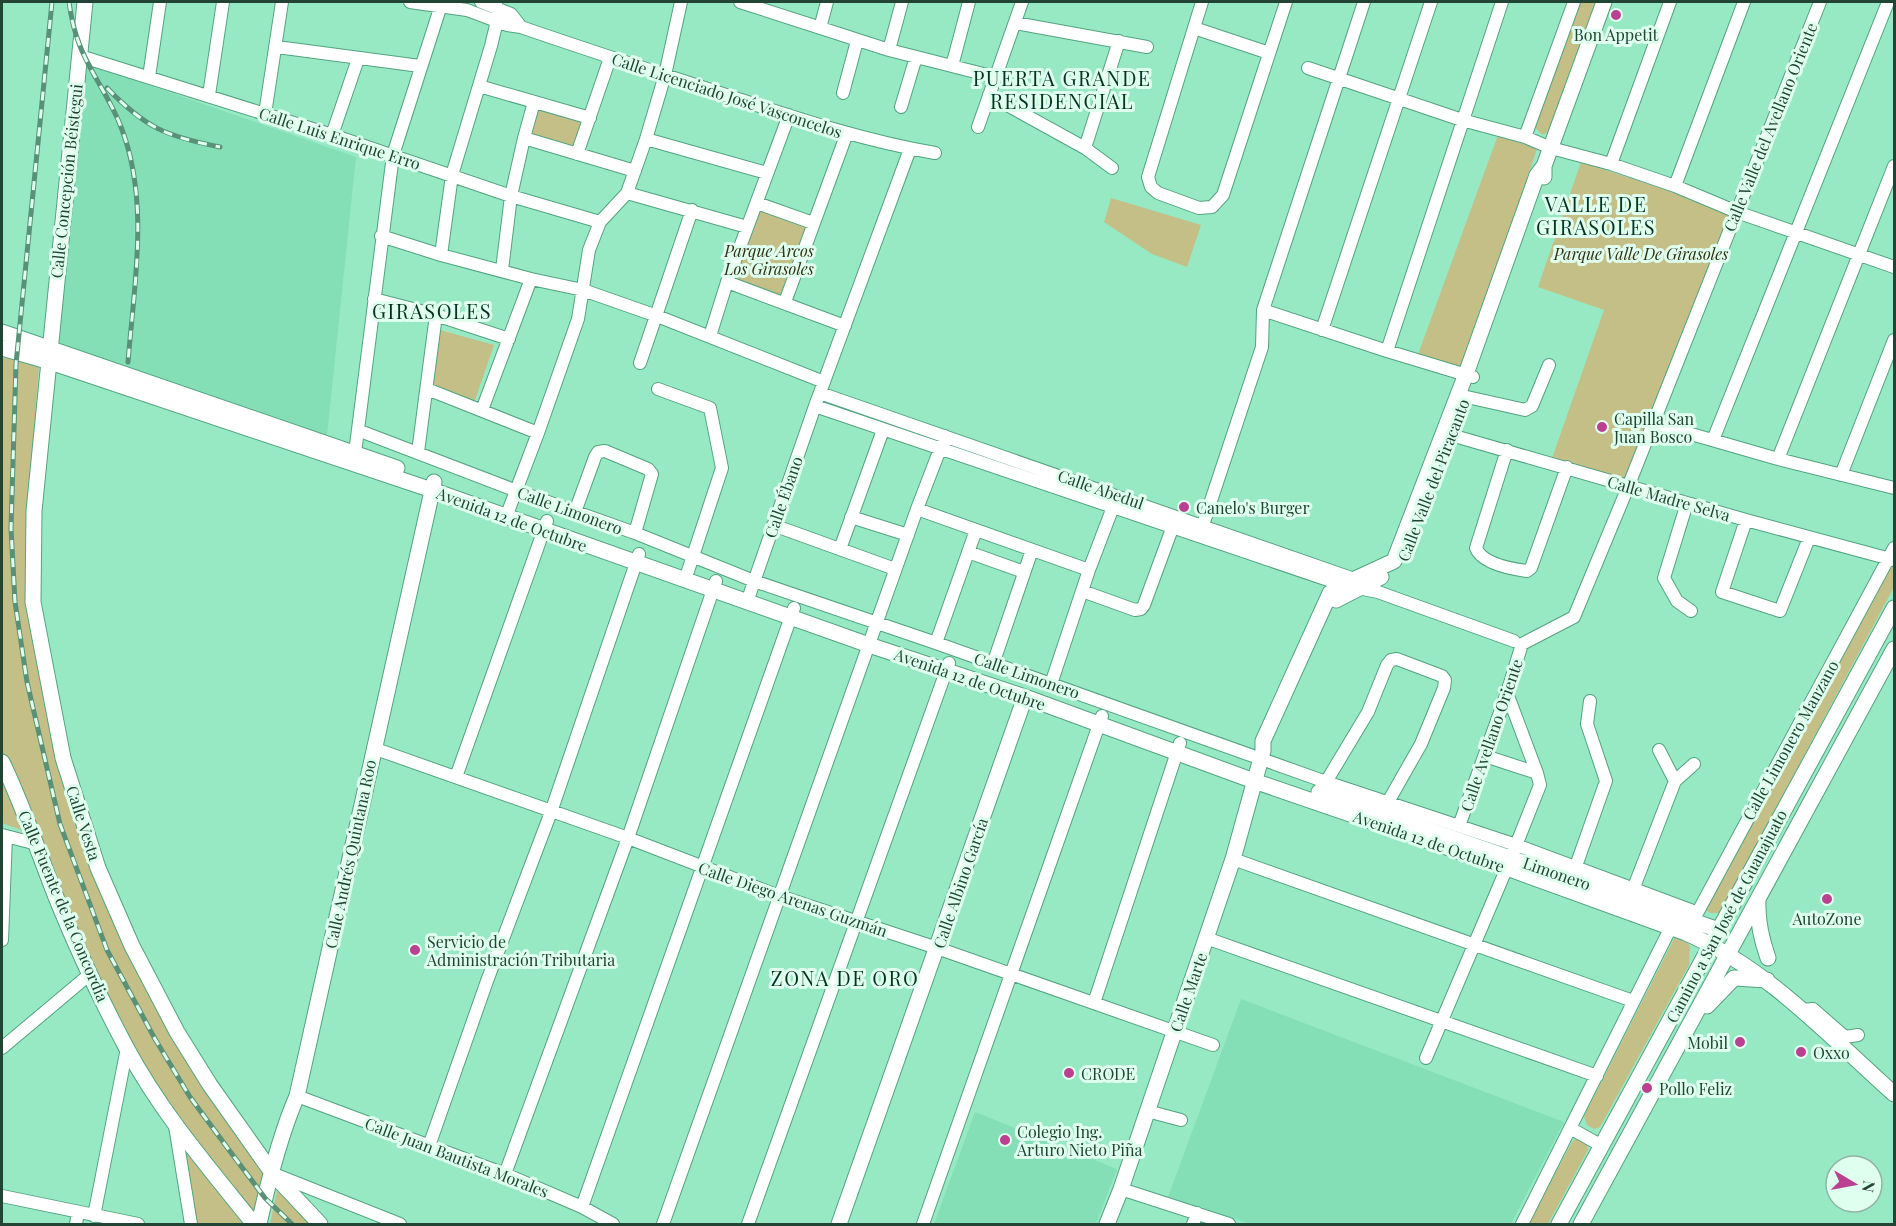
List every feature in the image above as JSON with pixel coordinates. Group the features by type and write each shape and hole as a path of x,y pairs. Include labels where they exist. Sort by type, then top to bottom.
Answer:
{"main road":[{"name":"Calle Concepción Béistegui","path":"48,354 85,2"},
{"name":"Calle Valle del Piracanto","path":"1259,765 1337,598 1401,567 1461,396 1544,179 1544,166 1604,2"},
{"name":"Avenida 12 de Octubre","path":"2,332 30,342 48,354"},
{"name":"Avenida 12 de Octubre","path":"3,349 48,354 355,458 638,559 715,585 750,592 793,613 873,635 948,667 1028,688 1100,720 1178,747 1259,765 1512,857 1671,927 1692,922 1712,944 1767,980 1894,1094"},
{"name":"Calle Vesta","path":"48,354 34,511 33,602 63,758 98,868 132,946 177,1032 210,1085 273,1174 320,1224"},
{"name":"Calle Andrés Quintana Roo","path":"259,1224 290,1113 297,1096 433,486"},
{"name":"Avenida 12 de Octubre","path":"638,559 688,571 715,585"},
{"name":"Camino a San José de Guanajuato","path":"1559,1224 1894,608"},
{"name":"Camino a San José de Guanajuato","path":"1581,1224 1698,1014 1736,937 1894,648"},
{"name":"Calle Albino García","path":"839,1224 1028,688"},
{"name":"Calle Fuente de la Concordia","path":"2,762 37,844 57,900 90,974 127,1048 175,1126 254,1224"},
{"name":"Calle Marte","path":"1107,1224 1121,1189 1233,859 1259,765"},
{"name":"Limonero","path":"1512,857 1719,930"},
{"path":"1758,896 1757,916 1768,958"},
{"path":"1698,1014 1734,978 1767,980"}],"street":[{"path":"149,77 160,2"},
{"path":"209,95 223,2"},
{"path":"265,114 277,47 282,2"},
{"name":"Calle Licenciado José Vasconcelos","path":"410,2 441,3 467,10 507,25 521,27 610,58 847,133 935,153"},
{"name":"Calle Licenciado José Vasconcelos","path":"482,2 496,4 511,14 521,27"},
{"path":"508,512 578,319 589,250 600,222 627,193 646,139 665,75 681,2"},
{"path":"740,2 757,4 857,41 995,77"},
{"path":"820,28 827,2"},
{"path":"889,50 902,2"},
{"path":"952,66 969,2"},
{"path":"978,128 1022,2"},
{"path":"1203,2 1148,177 1151,187 1158,194 1200,208 1212,207 1223,195 1286,2"},
{"path":"1201,530 1262,347 1263,310 1364,2"},
{"path":"1322,330 1431,2"},
{"path":"1387,351 1502,2"},
{"path":"1525,137 1574,2"},
{"path":"1611,164 1670,2"},
{"path":"1675,186 1744,2"},
{"name":"Calle Valle del Avellano Oriente","path":"1518,643 1574,617 1628,487 1820,2"},
{"path":"1713,440 1888,2"},
{"path":"355,458 381,236 393,155 441,3"},
{"path":"441,255 452,175 497,21 496,4"},
{"path":"1015,23 1147,47"},
{"path":"1194,28 1269,53"},
{"path":"843,93 857,41"},
{"path":"1085,148 1119,41"},
{"path":"277,47 420,66"},
{"name":"Calle Luis Enrique Erro","path":"80,56 209,95 511,196 600,222"},
{"path":"901,107 916,57"},
{"path":"577,154 610,58"},
{"path":"332,135 358,59"},
{"path":"1308,68 1462,120 1611,164 1675,186 1737,212 1894,267"},
{"path":"479,86 590,118"},
{"path":"989,95 1085,148 1112,168"},
{"path":"502,270 511,196 534,102"},
{"path":"710,336 727,282 789,115"},
{"path":"785,302 847,133"},
{"path":"524,138 635,171"},
{"path":"646,139 767,173"},
{"name":"Calle Ébano","path":"750,592 815,406 910,149"},
{"path":"1778,459 1894,166"},
{"path":"627,193 747,227"},
{"path":"757,203 813,223"},
{"path":"640,363 692,210"},
{"name":"Calle Abedul","path":"381,236 441,255 583,290 657,316 710,336 822,387 945,436 1056,474 1173,526 1201,530"},
{"path":"482,410 531,279"},
{"path":"727,282 845,326"},
{"path":"374,299 436,315 508,339"},
{"path":"1263,310 1469,376"},
{"path":"418,452 436,315"},
{"path":"30,342 43,338 51,327"},
{"path":"1841,475 1894,340"},
{"path":"1461,396 1525,410 1532,406 1549,365"},
{"path":"427,389 538,433"},
{"path":"658,389 710,408 722,468 688,571"},
{"name":"Calle Abedul","path":"815,406 1113,507 1133,507 1518,643"},
{"path":"1653,423 1778,459 1894,488"},
{"path":"840,549 883,429"},
{"name":"Calle Limonero","path":"360,430 693,556 750,592 873,635 936,643 993,664 1028,688 1051,684 1259,765 1326,782 1459,826 1512,857 1576,866 1634,887 1692,922"},
{"name":"Calle Madre Selva","path":"1448,434 1809,538 1893,555"},
{"path":"663,1224 945,436"},
{"path":"1507,450 1476,548 1485,559 1527,571 1531,568 1567,467"},
{"path":"575,512 595,457 598,452 605,451 648,469 652,474 635,533"},
{"path":"1051,486 1056,474"},
{"path":"1687,503 1664,578 1677,601 1691,611"},
{"path":"1051,684 1089,570 1113,507"},
{"path":"917,509 1089,570"},
{"path":"851,517 908,535"},
{"path":"1746,520 1722,592 1780,611 1809,538"},
{"path":"773,525 896,569"},
{"path":"456,777 545,526"},
{"path":"1082,591 1135,610 1141,609 1173,526"},
{"path":"936,643 976,530"},
{"path":"993,664 1032,550"},
{"path":"968,552 1024,572"},
{"name":"Calle Limonero Manzano","path":"1692,922 1893,555"},
{"path":"429,1146 487,981 551,812 638,559"},
{"path":"505,1174 628,838 715,585"},
{"path":"582,1207 793,613"},
{"name":"Calle Avellano Oriente","path":"1459,826 1507,693 1518,643"},
{"path":"1326,782 1368,712 1387,665 1391,660 1397,659 1442,676 1445,681 1421,744 1388,802"},
{"path":"748,1224 948,667"},
{"path":"1426,1058 1512,857 1540,785 1507,693"},
{"path":"1576,866 1606,781 1587,724 1590,701"},
{"path":"923,1224 1100,720"},
{"path":"1094,1003 1178,747"},
{"name":"Calle Diego Arenas Guzmán","path":"373,748 628,838 779,896 937,948 1213,1045"},
{"path":"1659,750 1675,781"},
{"path":"1485,756 1537,773"},
{"path":"1634,887 1675,781 1694,764"},
{"path":"2,940 4,835 37,844"},
{"path":"1233,859 1634,1001"},
{"path":"1522,1224 1671,927"},
{"path":"1206,938 1597,1077"},
{"path":"2,1048 90,974"},
{"path":"1801,1010 1813,1009 1845,1037 1858,1035"},
{"path":"94,1216 127,1048"},
{"name":"Calle Juan Bautista Morales","path":"297,1096 505,1174 582,1207 613,1224"},
{"path":"1147,1111 1181,1120"},
{"path":"175,1126 190,1224"},
{"path":"1570,1128 1602,1146"},
{"path":"273,1174 400,1224"},
{"path":"1121,1189 1195,1219 1229,1224"},
{"path":"2,1196 77,1218 94,1216 138,1224"}],"shaded area":[{"path":"85,63 356,157 327,436 65,348 65,345 59,343"},
{"path":"1241,999 1564,1122 1511,1224 1251,1224 1168,1197"},
{"name":"Colegio Ing. Arturo Nieto Piña","path":"975,1112 1117,1169 1096,1224 934,1224"}],"green space":[{"path":"1580,2 1597,2 1552,126 1545,134 1541,134 1535,127"},
{"path":"534,107 588,121 575,150 526,135"},
{"path":"1498,135 1537,149 1461,373 1416,360"},
{"name":"Parque Valle De Girasoles","path":"1581,162 1731,211 1627,483 1551,461 1604,310 1538,287"},
{"path":"1111,198 1201,225 1187,267 1152,254 1104,222"},
{"name":"Parque Arcos Los Girasoles","path":"760,207 811,225 783,300 732,281"},
{"path":"440,330 494,345 474,403 433,388"},
{"path":"7,357 39,365 26,541 29,604 118,931 265,1169 255,1215 204,1159 103,999 2,752 2,359"},
{"path":"1894,564 1894,587 1720,913 1710,913 1705,909"},
{"path":"2,772 27,832 2,823"},
{"path":"1676,935 1686,938 1690,947 1689,965 1600,1127 1594,1129 1587,1125 1584,1116"},
{"path":"1577,1138 1587,1143 1588,1150 1548,1224 1528,1224 1572,1142"},
{"path":"182,1144 249,1224 196,1224"},
{"path":"278,1186 314,1224 270,1224"}],"railway":[{"path":"52,2 16,364 11,528 15,602 27,682 60,824 107,950 155,1039 190,1097 265,1198 292,1224"},
{"path":"69,2 80,46 121,127 130,155 135,184 138,243 128,362"},
{"path":"107,88 133,113 157,128 185,139 220,147"}],"place":[{"name":"Bon Appetit","path":"1616,15"},
{"name":"Capilla San Juan Bosco","path":"1602,427"},
{"name":"Canelo's Burger","path":"1184,507"},
{"name":"AutoZone","path":"1827,899"},
{"name":"Servicio de Administración Tributaria","path":"415,950"},
{"name":"Mobil","path":"1740,1042"},
{"name":"Oxxo","path":"1801,1052"},
{"name":"CRODE","path":"1069,1073"},
{"name":"Pollo Feliz","path":"1647,1088"},
{"name":"Colegio Ing. Arturo Nieto Piña","path":"1005,1140"}],"district":[{"name":"PUERTA GRANDE RESIDENCIAL","path":"1062,88"},
{"name":"VALLE DE GIRASOLES","path":"1596,214"},
{"name":"GIRASOLES","path":"432,310"},
{"name":"ZONA DE ORO","path":"845,977"}]}
